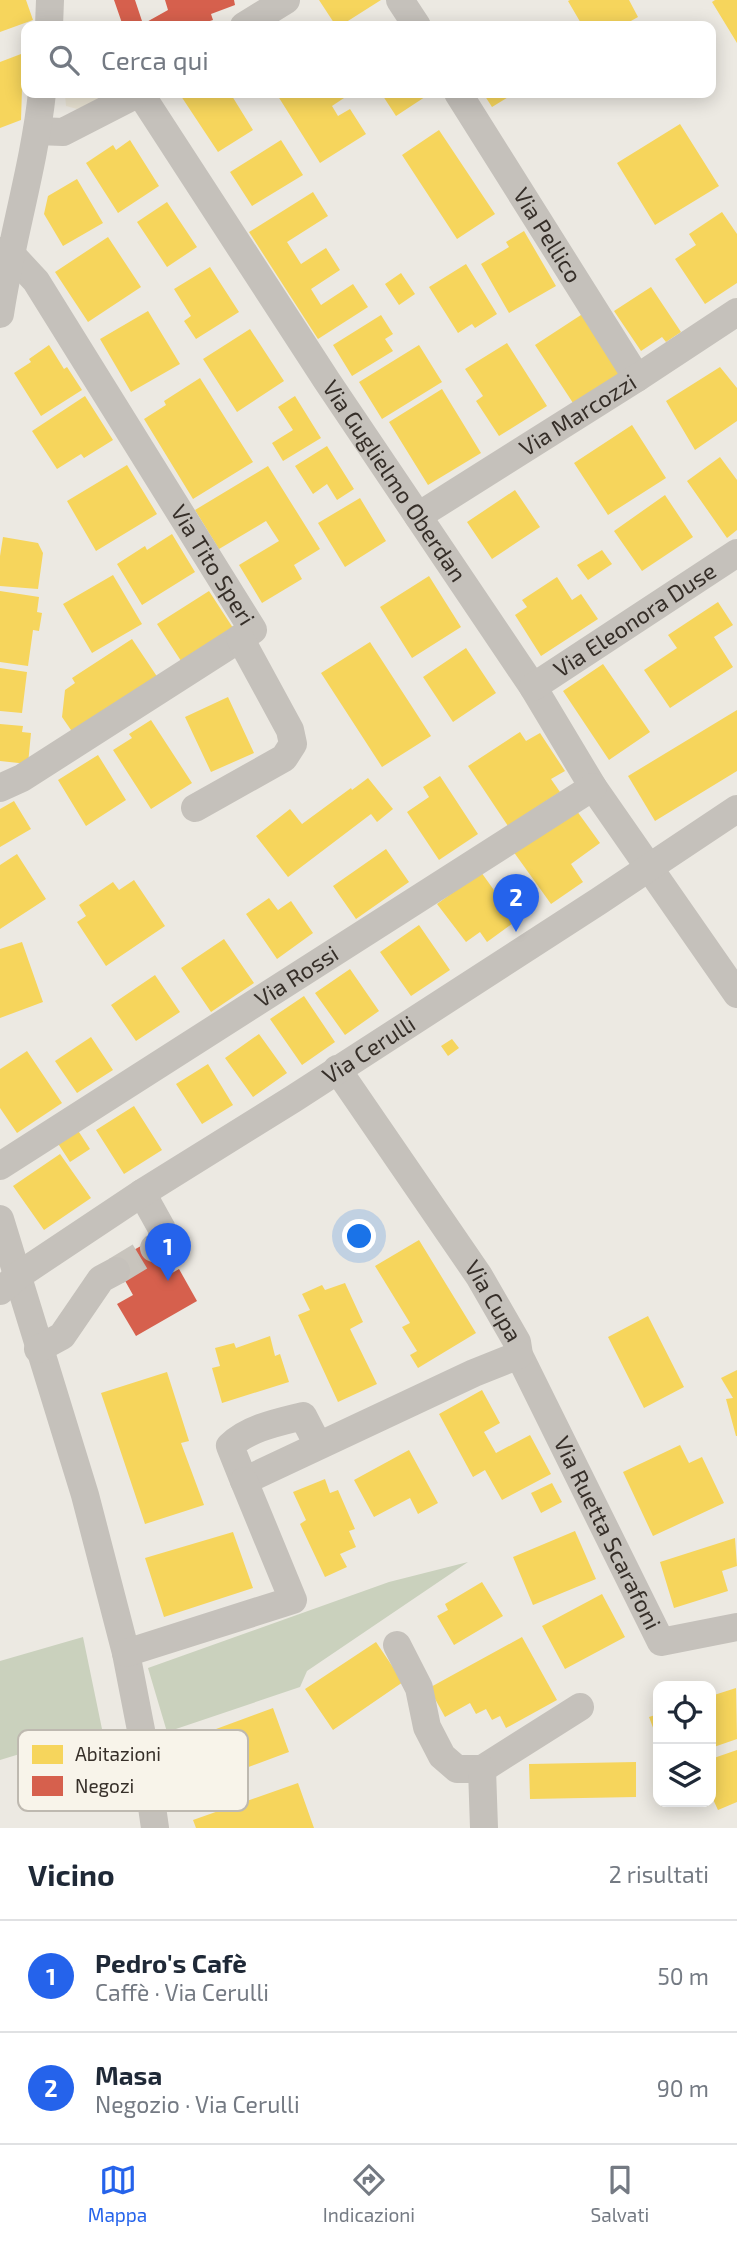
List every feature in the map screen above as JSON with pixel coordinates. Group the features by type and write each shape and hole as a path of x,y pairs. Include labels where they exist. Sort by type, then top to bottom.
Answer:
{"street":[{"path":"49,21 50,0"},
{"path":"252,21 286,0"},
{"path":"400,0 414,21"},
{"path":"0,314 5,252 37,131 41,98"},
{"name":"Via Guglielmo Oberdan","path":"37,131 63,132 129,98"},
{"name":"Via Guglielmo Oberdan","path":"142,98 533,687 593,787 649,868"},
{"name":"Via Pellico","path":"461,98 637,379"},
{"name":"Via Tito Speri","path":"0,788 22,778 253,631 36,281 5,252"},
{"name":"Via Marcozzi","path":"418,516 637,379 737,312"},
{"name":"Via Eleonora Duse","path":"533,687 737,553"},
{"path":"195,808 284,758 293,744 290,730 240,638"},
{"name":"Via Rossi","path":"0,1166 593,787"},
{"name":"Via Cerulli","path":"9,1283 142,1193 737,809"},
{"path":"649,868 737,994"},
{"name":"Via Cupa","path":"244,1481 519,1355 517,1342 479,1276 337,1069"},
{"path":"142,1193 162,1229 162,1243 154,1248"},
{"path":"0,1219 9,1283 38,1349 85,1495 125,1653 141,1730"},
{"path":"38,1349 62,1336 101,1279 116,1271"},
{"name":"Via Ruetta Scarafoni","path":"519,1355 661,1642 737,1627"},
{"path":"125,1653 293,1600 230,1446 237,1439 278,1422 303,1416 318,1445"},
{"path":"397,1645 419,1688 427,1727 442,1756 457,1769 482,1769 580,1707"},
{"path":"482,1769 484,1828"}],"green space":[{"path":"468,1562 307,1671 300,1687 166,1730 148,1668 389,1582"},
{"path":"83,1637 102,1729 18,1730 18,1755 0,1760 0,1661"}],"shaded area":[{"path":"65,98 102,98 77,109 66,106"}],"building: Abitazioni":[{"path":"0,0 26,0 33,20 21,21 21,24 0,32"},
{"path":"319,0 381,0 348,21 333,21"},
{"path":"629,0 638,17 631,21 580,21 568,1"},
{"path":"737,0 737,43 712,2"},
{"path":"21,54 21,120 0,128 0,62"},
{"path":"182,98 233,98 253,130 218,152"},
{"path":"279,98 344,98 332,106 338,116 350,109 366,134 320,163"},
{"path":"384,98 423,98 396,116"},
{"path":"486,98 507,98 492,107"},
{"path":"680,124 719,186 655,225 617,163"},
{"path":"439,130 495,214 457,239 402,155"},
{"path":"130,140 159,186 118,213 86,163 113,145 116,150"},
{"path":"281,140 303,175 252,206 230,172"},
{"path":"77,179 103,223 63,246 44,214 48,196"},
{"path":"313,192 328,216 287,242 301,264 326,248 340,270 311,289 321,305 353,284 368,307 318,339 249,232"},
{"path":"167,202 197,247 167,267 137,222"},
{"path":"722,212 737,234 737,283 705,304 675,259 696,245 689,234"},
{"path":"524,231 556,286 509,313 481,264 509,247 506,242"},
{"path":"108,237 141,287 88,322 55,272"},
{"path":"466,264 497,314 475,328 472,324 458,333 429,287"},
{"path":"210,267 239,312 196,339 184,321 191,316 174,289"},
{"path":"401,273 415,294 399,305 385,284"},
{"path":"651,287 681,332 666,342 662,337 641,351 614,311"},
{"path":"148,311 180,364 131,392 100,339"},
{"path":"584,313 622,372 573,403 535,345"},
{"path":"381,315 393,334 385,339 393,351 352,376 333,345"},
{"path":"250,329 284,381 237,412 203,359"},
{"path":"507,343 547,406 499,436 476,401 483,396 465,369"},
{"path":"49,345 82,390 41,416 14,373"},
{"path":"419,345 442,382 382,419 359,382"},
{"path":"720,367 737,388 737,421 695,450 666,401"},
{"path":"200,378 253,462 193,499 144,419 166,405 164,401"},
{"path":"442,389 481,453 428,485 389,422"},
{"path":"85,396 113,440 84,458 81,454 57,469 32,431"},
{"path":"295,396 321,438 283,461 272,443 293,430 278,407"},
{"path":"632,425 666,478 608,515 574,463"},
{"path":"327,446 354,489 337,500 327,484 313,494 295,466"},
{"path":"720,457 737,480 737,530 727,538 687,481"},
{"path":"127,465 157,514 96,551 67,501"},
{"path":"268,466 320,549 294,565 302,579 262,603 239,565 279,541 266,521 219,549 195,510"},
{"path":"515,490 540,527 492,559 467,522"},
{"path":"665,495 693,537 642,571 614,531"},
{"path":"360,498 386,541 345,567 318,523"},
{"path":"172,534 195,572 142,605 117,564 145,546 147,550"},
{"path":"3,537 38,543 43,553 38,589 0,586"},
{"path":"602,550 612,564 588,580 577,565"},
{"path":"113,575 142,624 92,653 63,604"},
{"path":"429,576 461,627 412,658 380,607"},
{"path":"557,577 572,600 581,594 598,619 541,656 515,615 527,607 522,600"},
{"path":"0,591 39,597 37,612 42,613 39,631 33,630 28,666 0,662"},
{"path":"209,591 235,631 183,664 157,624"},
{"path":"718,602 733,625 714,637 733,667 670,708 644,670 677,648 668,635"},
{"path":"132,639 158,678 73,733 62,717 65,690 75,683 72,678"},
{"path":"370,642 431,736 382,767 321,673"},
{"path":"466,648 496,693 453,722 423,677"},
{"path":"603,664 650,732 609,760 563,691"},
{"path":"0,668 27,672 22,713 0,711"},
{"path":"228,697 254,753 211,772 185,717"},
{"path":"737,710 737,771 655,821 628,776"},
{"path":"151,720 192,783 151,809 113,750 132,738 129,734"},
{"path":"0,724 23,726 22,732 31,733 28,764 0,761"},
{"path":"520,732 526,741 540,733 565,771 551,779 560,792 508,826 468,766"},
{"path":"98,755 126,800 86,826 58,780"},
{"path":"440,776 478,834 439,860 407,812 429,797 423,787"},
{"path":"368,778 393,809 377,822 371,814 288,877 256,836 290,809 302,824"},
{"path":"14,801 31,829 0,847 0,809"},
{"path":"574,807 600,843 571,864 583,882 551,904 513,851"},
{"path":"386,849 409,882 356,919 333,886"},
{"path":"17,854 46,899 0,929 0,865"},
{"path":"481,872 516,921 487,942 480,932 466,942 437,904"},
{"path":"134,880 165,926 106,966 77,922 86,916 79,905 113,882 119,890"},
{"path":"269,898 278,910 291,901 313,933 277,959 246,914"},
{"path":"419,925 450,970 411,996 380,952"},
{"path":"224,939 254,983 211,1012 181,968"},
{"path":"22,942 43,1002 0,1018 0,949"},
{"path":"350,969 379,1011 345,1035 315,993"},
{"path":"155,975 180,1012 136,1041 111,1005"},
{"path":"304,996 335,1042 302,1065 270,1019"},
{"path":"259,1034 287,1073 253,1097 225,1058"},
{"path":"91,1037 113,1070 77,1093 55,1061"},
{"path":"452,1039 459,1048 448,1056 441,1046"},
{"path":"27,1051 62,1103 17,1133 0,1108 0,1069"},
{"path":"208,1064 233,1105 202,1124 176,1084"},
{"path":"134,1106 162,1150 124,1174 96,1130"},
{"path":"77,1129 90,1149 70,1162 57,1142"},
{"path":"60,1154 91,1198 44,1230 13,1186"},
{"path":"419,1240 476,1333 418,1368 410,1355 417,1351 402,1327 410,1323 375,1266"},
{"path":"345,1283 363,1322 350,1329 377,1384 338,1402 298,1315 310,1310 302,1294 322,1285 325,1290"},
{"path":"648,1316 684,1387 644,1408 608,1337"},
{"path":"270,1336 275,1356 280,1354 289,1382 222,1403 212,1368 220,1366 215,1348 234,1343 236,1348"},
{"path":"737,1370 736,1436 726,1399 733,1398 721,1378"},
{"path":"167,1372 189,1441 181,1443 204,1505 145,1524 101,1393"},
{"path":"482,1390 500,1423 484,1432 496,1453 530,1435 551,1474 502,1500 485,1470 473,1477 439,1414"},
{"path":"680,1445 689,1463 702,1457 724,1503 653,1536 623,1472"},
{"path":"409,1450 438,1503 418,1514 410,1498 374,1517 354,1480"},
{"path":"325,1479 330,1493 338,1490 355,1529 349,1531 356,1547 340,1554 347,1567 325,1577 300,1524 306,1520 293,1492"},
{"path":"552,1483 562,1502 541,1513 531,1493"},
{"path":"575,1531 596,1579 533,1605 513,1557"},
{"path":"233,1532 253,1588 164,1617 145,1558"},
{"path":"735,1538 737,1566 722,1571 728,1591 674,1608 660,1562"},
{"path":"482,1582 503,1616 454,1645 437,1616 448,1610 445,1604"},
{"path":"602,1594 625,1637 565,1669 542,1626"},
{"path":"522,1637 557,1700 506,1728 500,1716 492,1720 486,1709 476,1714 470,1703 445,1717 429,1688"},
{"path":"376,1642 403,1682 333,1730 305,1689"},
{"path":"736,1688 737,1739 716,1746 716,1744 716,1694"},
{"path":"273,1708 289,1752 248,1767 248,1730 213,1730"},
{"path":"737,1750 737,1802 718,1810 716,1806 716,1757"},
{"path":"636,1762 636,1797 530,1799 529,1764"},
{"path":"298,1783 314,1828 196,1828 193,1820 219,1811 248,1811 248,1801"}],"building: Negozi":[{"path":"114,0 135,0 142,21 121,21"},
{"path":"165,0 234,0 235,5 211,14 213,20 148,21 168,10"},
{"path":"148,1242 167,1276 179,1269 197,1301 136,1336 117,1304 133,1295 114,1261"}],"tunnel":[{"path":"116,1271 154,1248"}],"place":[{"name":"Masa","path":"516,932"},
{"name":"Pedro's Cafè","path":"168,1281"}]}
